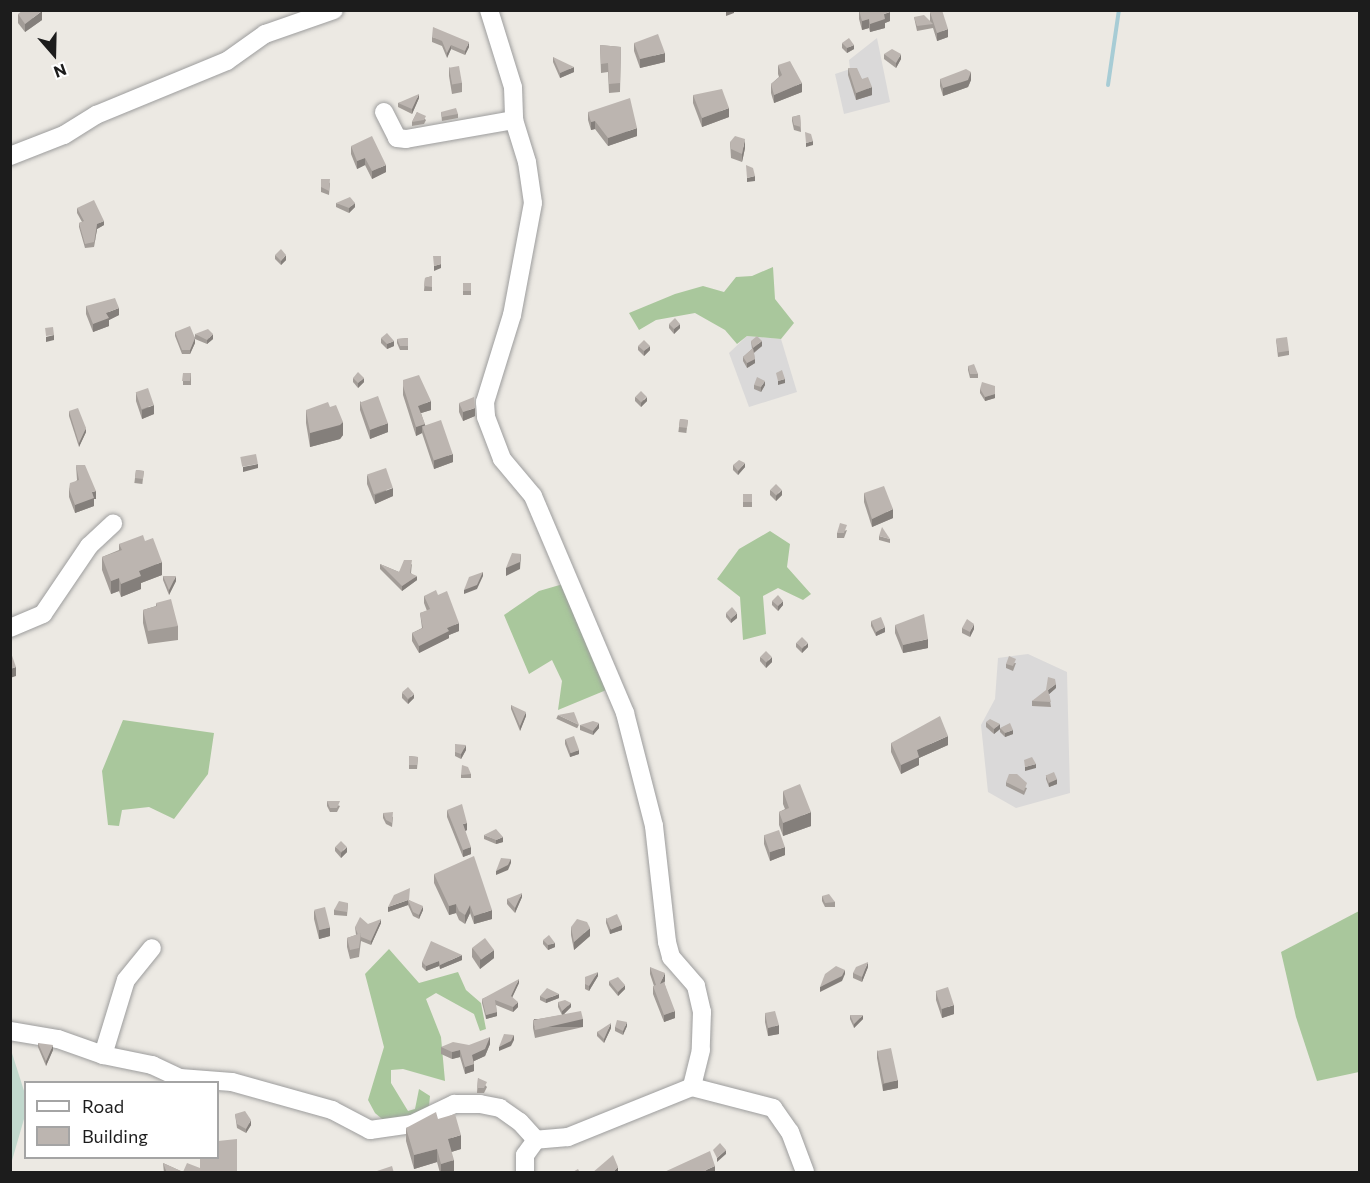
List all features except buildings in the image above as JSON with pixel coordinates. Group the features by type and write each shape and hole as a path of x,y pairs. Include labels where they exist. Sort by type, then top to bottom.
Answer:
{"street":[{"path":"10,156 64,135 96,115 227,62 265,34 333,10"},
{"path":"489,10 513,87 514,120 527,162 533,203 512,315 485,402 486,417 502,459 538,507 625,713 638,756 654,826 667,942 671,957 696,986 701,1000 701,1050 692,1087"},
{"path":"384,112 397,138 406,139 514,120"},
{"path":"10,628 43,614 89,546 113,524"},
{"path":"103,1055 126,980 152,948"},
{"path":"10,1031 58,1039 103,1055 152,1065 180,1078 232,1082 332,1110 370,1130 412,1124 454,1104 480,1104 500,1108 520,1122 536,1140"},
{"path":"525,1173 525,1155 536,1140 568,1137 692,1087 773,1108 790,1132 805,1173"}],"shaded area":[{"path":"877,38 890,102 844,114 835,74 850,69 849,60"},
{"path":"747,336 781,339 797,392 749,407 729,353"},
{"path":"1028,654 1067,672 1070,793 1016,808 988,792 981,725 995,699 998,658"}],"green space":[{"path":"773,267 775,299 794,323 781,339 747,336 737,344 725,330 695,313 656,320 639,330 629,313 675,294 703,286 724,292 736,277 752,276"},
{"path":"770,531 790,544 787,567 811,594 803,600 778,588 763,596 766,634 743,640 740,597 717,579 739,549"},
{"path":"570,582 616,686 558,710 562,681 552,660 529,674 504,615 539,591"},
{"path":"123,720 214,733 208,774 174,819 149,807 122,810 119,826 108,825 102,771"},
{"path":"1359,911 1359,1072 1317,1081 1296,1017 1281,952"},
{"path":"389,949 419,983 458,972 466,990 481,1003 486,1029 480,1031 474,1014 436,993 426,999 441,1037 445,1081 403,1069 391,1070 391,1083 408,1111 415,1109 419,1089 430,1096 429,1106 423,1112 388,1124 375,1113 368,1100 384,1047 365,974"},
{"path":"11,1050 24,1091 24,1119 11,1164"}],"waterway":[{"path":"1108,85 1119,10"}]}
